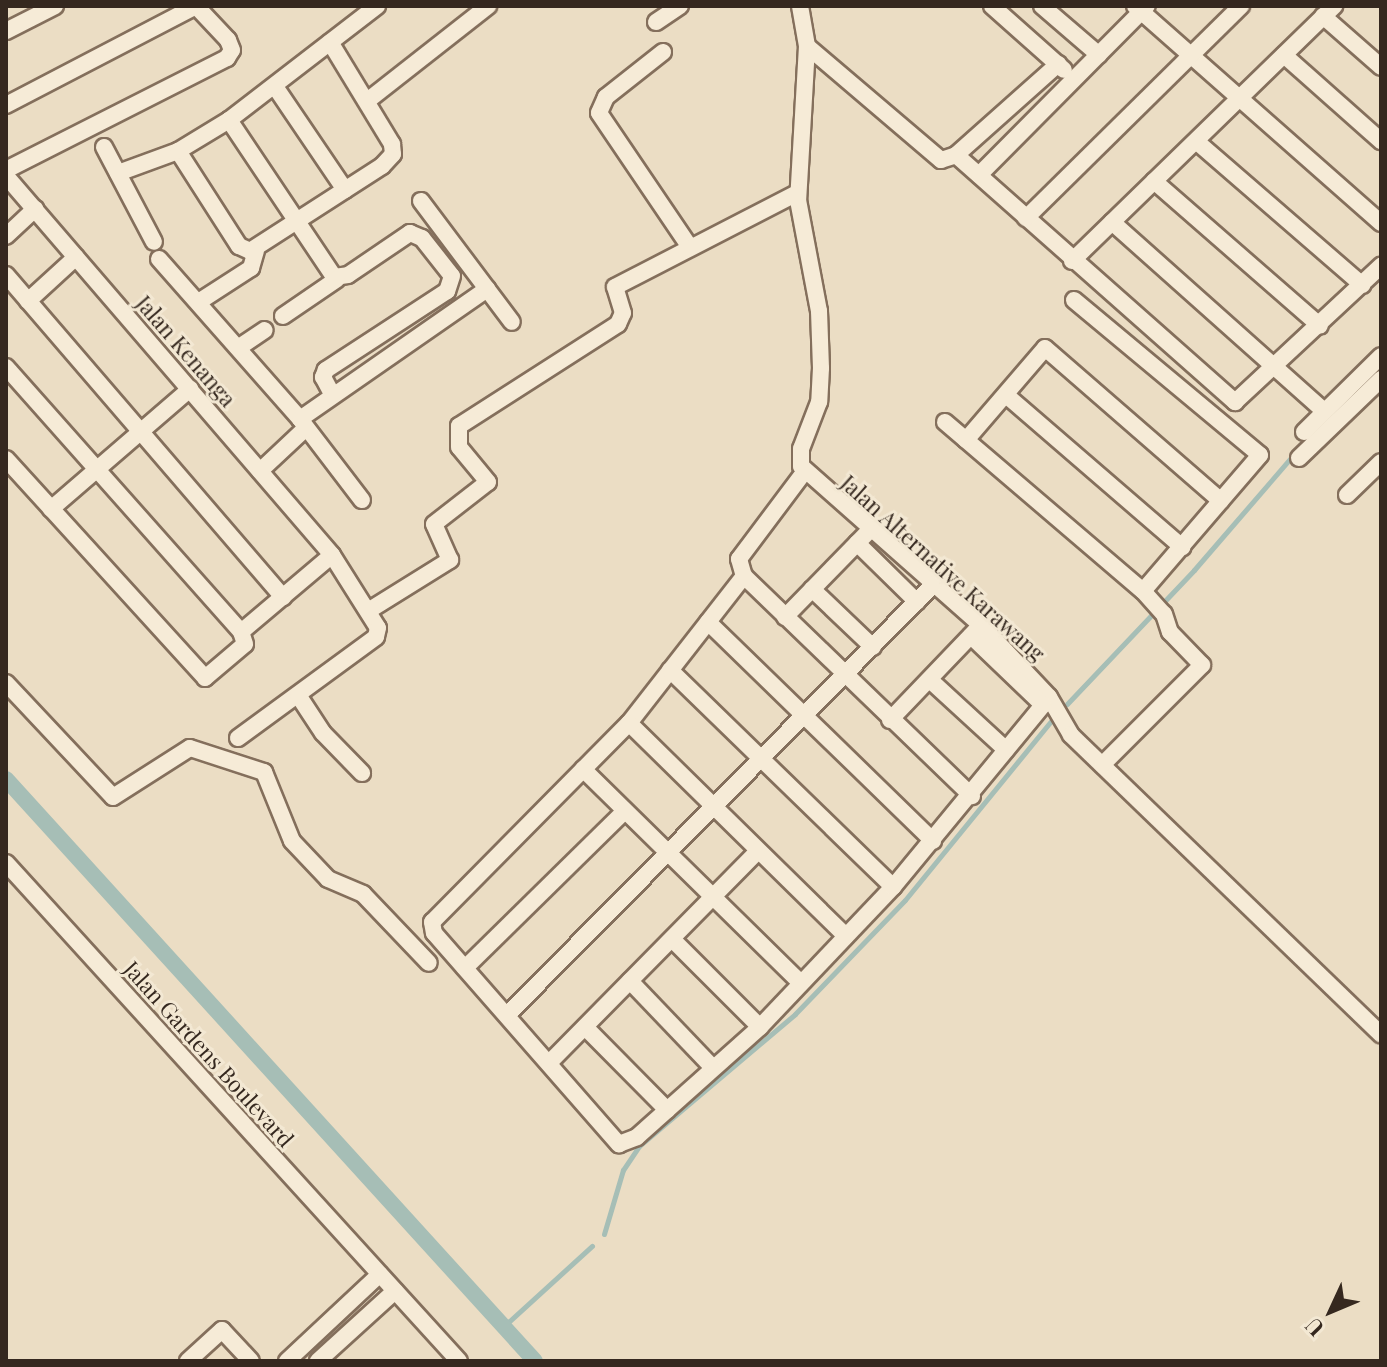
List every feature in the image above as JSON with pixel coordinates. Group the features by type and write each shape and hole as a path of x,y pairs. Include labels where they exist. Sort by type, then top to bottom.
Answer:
{"street":[{"path":"6,31 55,6"},
{"path":"6,105 196,6 228,40 232,50 227,58 6,173"},
{"path":"367,101 488,6"},
{"path":"656,22 679,6"},
{"path":"800,6 807,46 797,193 819,311 819,402 799,457 805,471 739,559 744,576 972,796"},
{"path":"992,6 1075,79"},
{"path":"1042,6 1099,55"},
{"path":"1026,218 1241,6"},
{"path":"118,173 178,151 229,120 276,88 369,8"},
{"path":"979,175 1099,55 1141,8 1381,223"},
{"path":"1072,261 1328,11 1381,67"},
{"path":"200,301 251,268 256,251 382,166 394,152 330,42"},
{"path":"807,46 938,158 956,155 1058,64"},
{"path":"663,52 603,101 599,113 689,246"},
{"path":"1284,55 1381,141"},
{"path":"276,88 345,190"},
{"path":"229,120 297,225 337,279"},
{"path":"1196,141 1362,285"},
{"path":"104,147 154,242"},
{"path":"178,151 239,246 256,251"},
{"path":"956,155 1231,401 1244,399 1381,266"},
{"name":"Jalan Kenanga","path":"6,173 332,555 368,611"},
{"path":"1154,181 1320,326"},
{"path":"238,738 376,637 378,628 368,611 450,560 434,524 488,482 459,447 459,426 618,324 623,313 615,287 689,246 742,225 797,193"},
{"path":"421,201 512,322"},
{"path":"6,236 35,209"},
{"path":"1112,222 1324,411"},
{"path":"283,316 410,233 422,238 453,281 447,291 326,370 323,377 332,394"},
{"path":"28,301 76,257"},
{"path":"159,259 200,301 303,423 362,500"},
{"path":"6,276 283,597"},
{"path":"260,471 332,394 487,289"},
{"path":"1074,300 1260,455 1143,591"},
{"path":"238,348 265,330"},
{"path":"966,440 1045,348 1221,501"},
{"path":"1304,432 1381,356"},
{"path":"6,367 241,632 246,643 205,678 6,459"},
{"path":"1299,458 1381,379"},
{"path":"51,509 190,389"},
{"path":"1006,395 1182,547"},
{"path":"945,422 1143,591 1160,609 1170,632 1202,665 1102,765"},
{"path":"1347,495 1381,462"},
{"name":"Jalan Alternative Karawang","path":"805,471 863,537 933,585 976,630 1027,671 1066,730 1381,1034"},
{"path":"785,617 863,537 917,602"},
{"path":"241,632 332,555"},
{"path":"744,576 629,723 433,919 434,933 621,1145 667,1110 760,1027 893,887 972,796 1043,705 976,630 890,720"},
{"path":"507,1015 933,585"},
{"path":"812,589 873,647"},
{"path":"708,622 933,841"},
{"path":"670,670 893,887"},
{"path":"930,680 1006,750"},
{"path":"6,683 113,797 190,748 264,772 292,841 328,879 366,897 429,963"},
{"path":"298,695 323,733 362,773"},
{"path":"629,723 846,936"},
{"path":"583,769 801,983"},
{"path":"465,968 625,811"},
{"path":"549,1063 757,852"},
{"name":"Jalan Gardens Boulevard","path":"6,863 459,1361"},
{"path":"672,939 760,1027"},
{"path":"630,981 713,1068"},
{"path":"585,1027 667,1110"},
{"path":"287,1361 380,1274"},
{"path":"318,1361 395,1291"},
{"path":"188,1361 222,1330 251,1361"}],"waterway":[{"path":"1067,704 1194,570 1294,454"},
{"path":"604,1234 623,1170 639,1146 795,1014 905,900 1052,720"},
{"path":"6,779 535,1361"},
{"path":"504,1326 592,1246"}]}
